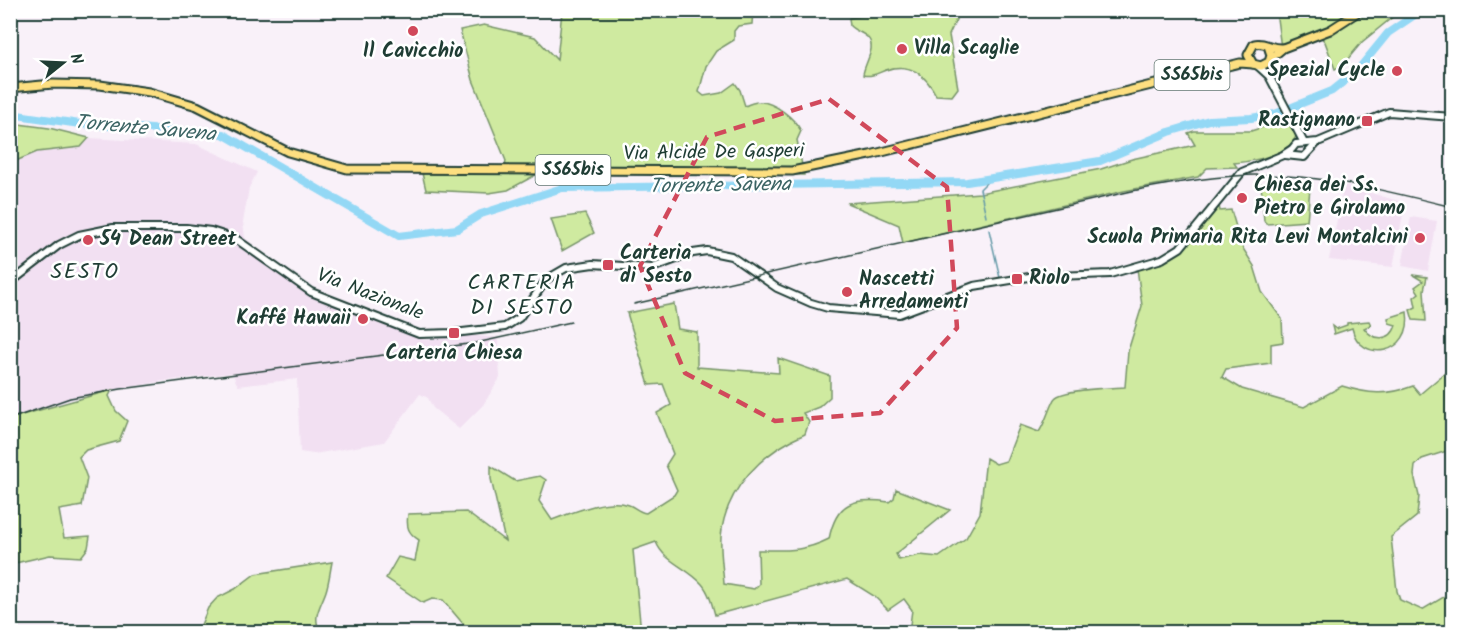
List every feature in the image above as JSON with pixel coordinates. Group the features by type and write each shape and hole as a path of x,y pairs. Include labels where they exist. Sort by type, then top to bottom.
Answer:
{"main road":[{"path":"1270,60 1282,48 1330,30 1361,10"},
{"name":"SS65bis","path":"1240,63 1254,45 1261,43 1268,46"},
{"path":"1269,76 1268,46 1282,48"},
{"name":"SS65bis","path":"1248,55 1256,65 1270,60"},
{"name":"Via Alcide De Gasperi","path":"10,88 53,84 100,85 149,92 197,106 288,152 347,169 792,171 870,155 1240,63 1256,65"},
{"path":"1256,65 1269,76 1306,146 1304,157 1294,149"},
{"path":"1294,149 1318,142 1389,112 1452,117"},
{"path":"1294,149 1298,131"},
{"name":"Via Nazionale","path":"10,283 64,242 89,232 139,227 211,231 244,243 311,292 412,332 432,335 491,330 510,324 523,313 548,279 567,268 593,264 652,268 693,253 717,251 744,263 777,288 811,303 828,308 899,314 974,286 1029,277 1110,274 1162,260 1180,248 1242,172 1294,149"}],"highlighted area":[{"path":"829,99 947,187 957,328 880,413 775,421 685,373 640,266 707,137"}],"shaded area":[{"path":"89,138 196,144 257,172 249,188 243,222 245,238 281,269 332,304 420,334 423,340 470,335 498,338 500,378 483,405 459,429 433,408 428,398 420,394 384,442 314,454 300,452 297,379 238,386 232,373 164,381 82,396 11,418 11,163 37,152 80,147"},
{"path":"1344,185 1405,203 1393,267 1329,260"},
{"name":"Scuola Primaria Rita Levi Montalcini","path":"1411,217 1437,221 1428,271 1402,266"}],"green space":[{"path":"753,10 752,24 738,26 734,31 734,40 716,51 706,66 699,92 704,96 721,93 735,83 745,106 765,102 783,112 801,131 797,140 804,175 543,171 508,190 489,193 426,190 421,169 505,167 506,161 473,80 460,30 484,25 535,37 557,60 562,11"},
{"path":"874,11 960,11 949,35 958,88 952,96 936,95 922,76 909,69 895,68 872,75 863,75 871,45 867,37 850,26 849,18 873,14"},
{"path":"1276,11 1400,11 1362,42 1342,66 1335,69 1325,42 1319,35 1281,48"},
{"path":"1294,117 1297,129 1295,139 1288,146 1267,157 1234,163 1237,167 1207,168 1198,177 1124,191 903,243 899,225 847,203 980,193 1101,169 1132,159 1195,145 1188,133 1194,131 1251,131"},
{"path":"11,123 49,128 89,138 81,147 37,152 11,163"},
{"path":"1261,184 1310,188 1307,221 1267,224 1264,221"},
{"path":"1219,205 1220,211 1231,210 1242,247 1254,266 1262,292 1282,319 1283,342 1271,344 1271,363 1226,369 1222,377 1242,389 1304,407 1342,386 1378,393 1413,386 1420,394 1446,372 1450,450 1422,459 1415,466 1414,475 1419,496 1417,516 1391,537 1400,600 1422,610 1452,592 1452,632 909,632 912,610 904,599 888,610 874,596 847,579 715,615 702,584 664,555 656,542 633,550 641,632 470,632 443,600 432,599 423,603 386,578 398,557 415,561 419,540 412,535 409,529 408,514 466,512 505,541 491,479 491,466 515,481 540,476 546,480 539,501 552,520 579,510 611,503 629,505 646,513 674,495 677,490 666,465 673,454 657,413 671,405 663,384 649,385 627,313 674,304 678,329 697,332 697,367 779,373 778,358 830,376 830,397 819,407 803,413 809,422 805,434 774,451 761,462 748,474 730,503 721,537 724,584 754,589 759,584 758,550 794,549 820,543 829,539 836,517 848,505 866,500 889,502 894,498 896,489 950,510 896,554 899,560 920,555 939,557 966,538 980,513 986,458 996,464 1006,461 1020,425 1039,432 1053,400 1060,395 1077,391 1125,387 1128,351 1142,306 1137,268 1174,253"},
{"path":"585,214 594,233 562,251 551,219"},
{"path":"1413,275 1427,277 1424,290 1426,321 1413,320 1410,310 1416,307 1414,297 1419,293 1415,287 1423,281"},
{"path":"1407,312 1407,327 1402,338 1395,346 1385,350 1375,351 1365,347 1357,340 1352,328 1334,334 1332,326 1336,329 1347,323 1369,321 1371,325 1364,328 1372,335 1382,338 1394,331 1396,325 1389,323 1388,318"},
{"path":"112,390 109,396 116,411 127,421 119,441 86,450 79,457 87,478 82,506 59,510 64,538 90,536 88,548 81,557 50,555 11,564 11,418"},
{"path":"332,562 327,588 317,617 321,632 198,632 208,608 217,598 235,589 255,574"}],"waterway":[{"name":"Torrente Savena","path":"1413,10 1416,14"},
{"name":"Torrente Savena","path":"10,114 80,124 223,134 399,236 457,229 481,214 562,188 967,182 1100,161 1169,132 1209,120 1251,118 1275,114 1332,91 1357,71 1388,33 1422,10"},
{"path":"986,216 980,189 990,179"},
{"path":"989,230 1000,278"}],"railway":[{"path":"634,304 1132,191 1208,178 1254,175 1304,177 1379,190 1452,207"},
{"path":"10,419 70,398 121,389 476,343 571,322"}],"place":[{"name":"Il Cavicchio","path":"413,31"},
{"name":"Villa Scaglie","path":"902,49"},
{"name":"Spezial Cycle","path":"1397,71"},
{"name":"Rastignano","path":"1367,121"},
{"name":"Chiesa dei Ss. Pietro e Girolamo","path":"1242,198"},
{"name":"Scuola Primaria Rita Levi Montalcini","path":"1420,238"},
{"name":"54 Dean Street","path":"88,240"},
{"name":"Carteria di Sesto","path":"608,265"},
{"name":"Riolo","path":"1017,279"},
{"name":"Nascetti Arredamenti","path":"847,292"},
{"name":"Kaffé Hawaii","path":"363,319"},
{"name":"Carteria Chiesa","path":"454,333"}],"district":[{"name":"SESTO","path":"85,272"},
{"name":"CARTERIA DI SESTO","path":"522,296"}]}
